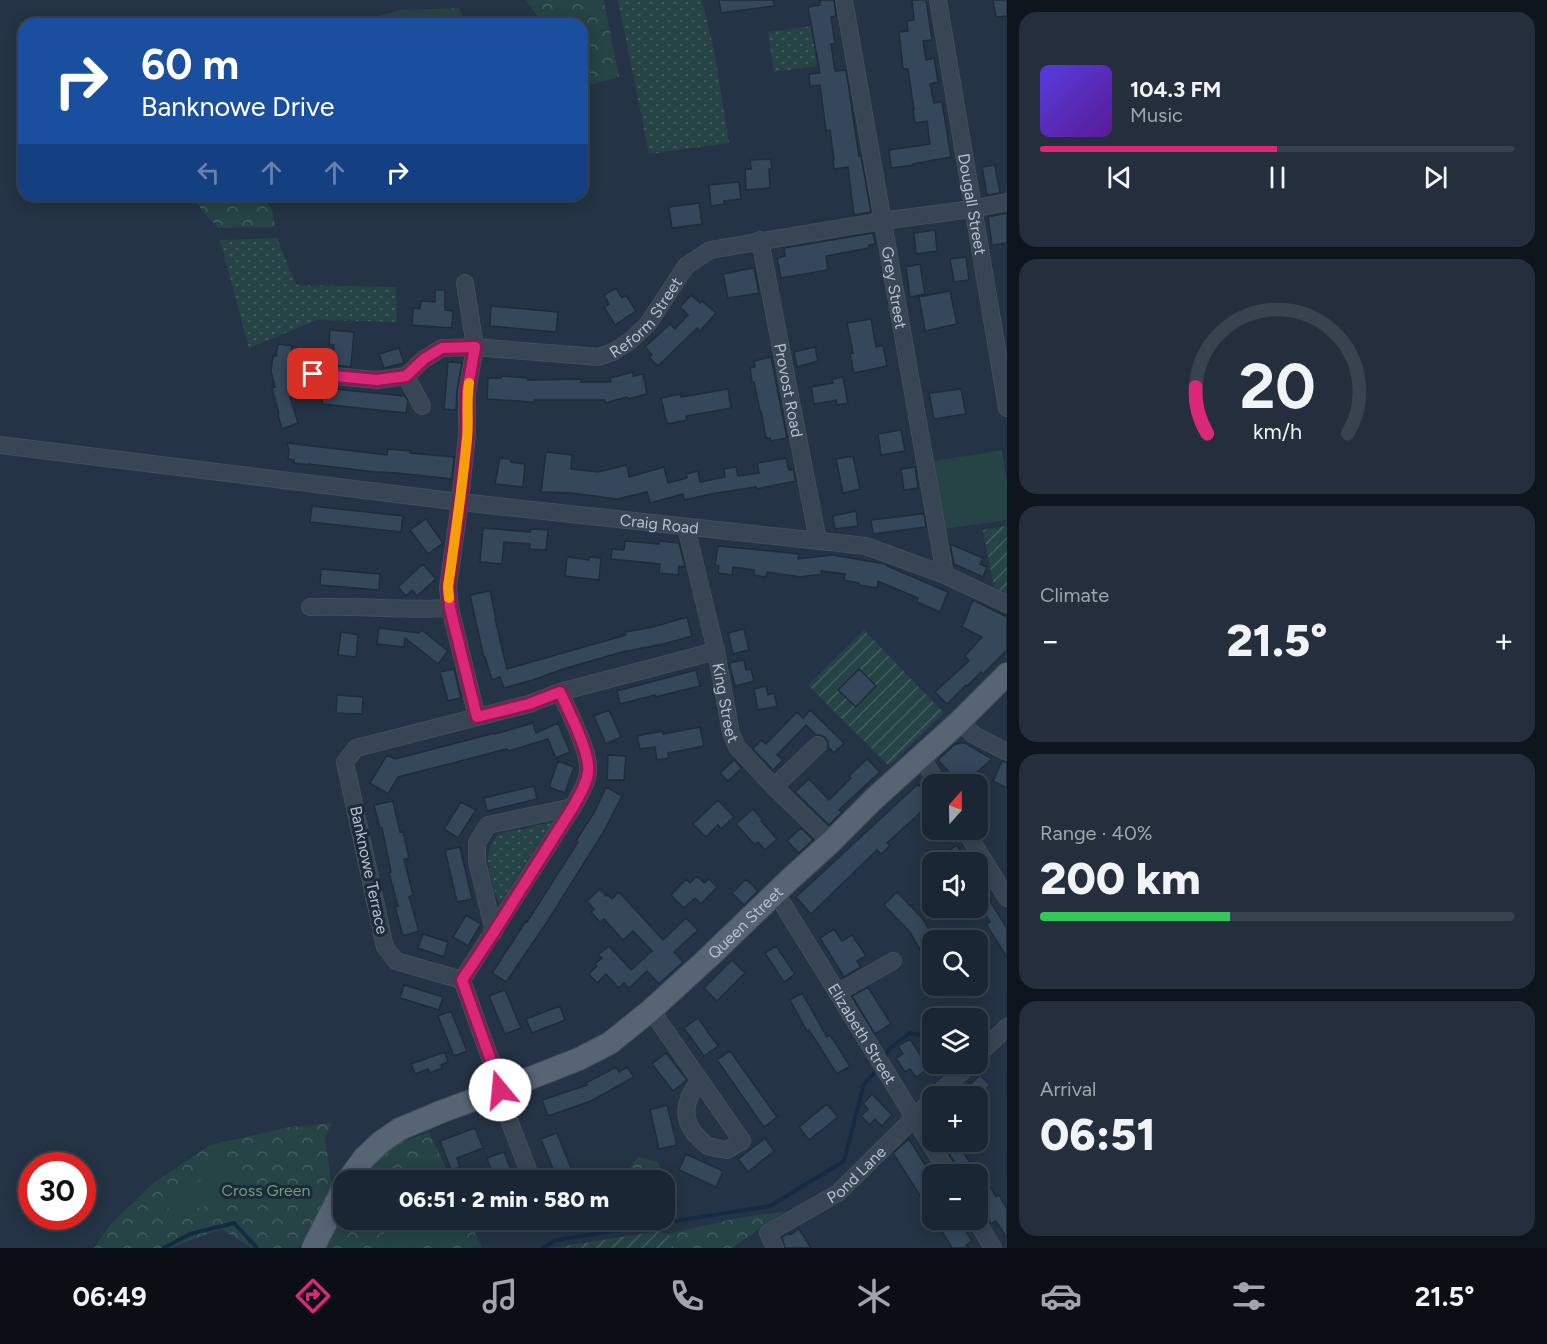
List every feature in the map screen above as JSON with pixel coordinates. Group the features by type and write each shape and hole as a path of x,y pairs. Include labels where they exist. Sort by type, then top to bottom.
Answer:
{"main road":[{"name":"Queen Street","path":"355,1170 381,1142 400,1129 579,1059 610,1042 651,1010 709,957 1007,674"},
{"path":"313,1248 333,1209"}],"street":[{"name":"Grey Street","path":"844,0 945,575"},
{"name":"Dougall Street","path":"938,0 1007,408"},
{"name":"Reform Street","path":"406,376 424,359 442,348 475,347 598,357 613,352 630,341 648,324 686,266 710,249 1007,202"},
{"name":"Provost Road","path":"760,240 818,541"},
{"path":"465,283 475,347 467,392 467,435 448,587 450,608 477,717 529,704 560,692 716,651"},
{"path":"313,374 377,380 406,376 422,406"},
{"name":"Craig Road","path":"0,445 301,484 866,546 945,575 1007,604"},
{"name":"King Street","path":"686,527 716,651 731,733 737,747 774,787 831,842"},
{"path":"310,607 428,610 450,608"},
{"path":"528,1170 501,1099 499,1083 462,980 573,807 584,786 589,770 584,746 560,692"},
{"name":"Banknowe Terrace","path":"462,980 396,961 386,947 345,762 356,747 477,717"},
{"path":"959,722 974,735 1007,752"},
{"path":"774,787 818,745"},
{"path":"921,757 932,774"},
{"path":"494,932 477,861 477,843 488,825 573,807"},
{"path":"971,840 1007,898"},
{"name":"Elizabeth Street","path":"776,893 943,1164"},
{"path":"837,993 893,961"},
{"path":"651,1010 700,1080"},
{"path":"988,1045 1007,1027"},
{"name":"Pond Lane","path":"947,1086 959,1074"},
{"name":"Pond Lane","path":"772,1241 838,1192 922,1110"},
{"path":"982,1230 993,1248"}],"green space":[{"path":"526,0 604,0 619,77 588,85 588,18 539,18"},
{"path":"618,0 702,0 714,50 729,143 649,154"},
{"path":"459,8 464,18 371,18 401,10"},
{"path":"811,26 817,66 774,72 768,32"},
{"path":"197,201 265,201 272,209 275,227 218,228 201,210"},
{"path":"277,238 296,285 396,287 397,322 317,320 249,348 220,240"},
{"path":"1002,450 1007,482 1007,520 945,529 934,461"},
{"path":"1007,526 1007,594 994,587 983,530"},
{"path":"864,630 944,713 889,766 808,685"},
{"path":"552,822 499,904 488,859 493,842 499,834"},
{"name":"Cross Green","path":"332,1123 325,1137 332,1187 299,1248 252,1248 221,1229 171,1248 94,1248 110,1225 153,1183 210,1145 289,1127"},
{"name":"Cross Green","path":"429,1132 447,1170 369,1170 386,1150"},
{"path":"638,1157 658,1162 662,1170 629,1170"},
{"path":"430,1161 432,1170 396,1170"},
{"path":"217,1163 224,1163 236,1176 240,1198 190,1210 179,1218 169,1215 173,1190 181,1184 194,1186"},
{"path":"786,1211 732,1248 553,1248 659,1231 667,1234 737,1218"},
{"name":"Cross Green","path":"333,1230 474,1230 482,1248 325,1248"},
{"path":"384,1230 448,1230 450,1237 408,1248 388,1248"},
{"path":"659,1231 673,1239 673,1248 553,1248"}],"building":[{"path":"719,0 773,0 774,6 721,13"},
{"path":"820,0 834,0 836,16 831,17 835,44 831,44 835,71 846,70 859,156 861,156 871,212 854,215 848,167 834,169 830,130 826,131 820,85 810,86 809,74 820,73 808,7 820,5"},
{"path":"912,0 926,0 932,40 923,41 926,60 934,58 938,82 930,84 934,103 942,102 951,157 891,168 889,150 930,144 927,121 915,123 908,69 903,69 899,32 908,31 907,21 914,20"},
{"path":"993,0 1007,0 1007,16 996,17"},
{"path":"771,159 770,188 746,190 745,169 751,169 750,160"},
{"path":"995,165 1000,193 987,195 982,167"},
{"path":"739,182 741,199 724,201 725,204 711,206 709,185"},
{"path":"699,203 702,224 672,228 669,207"},
{"path":"1007,213 1007,243 992,245 988,217"},
{"path":"935,230 937,251 916,254 914,233"},
{"path":"873,233 875,244 869,245 869,248 826,256 828,270 781,278 777,258 785,256 784,248"},
{"path":"966,257 969,280 954,282 950,259"},
{"path":"920,264 925,294 910,297 906,267"},
{"path":"754,268 759,293 728,298 723,274"},
{"path":"616,288 622,298 626,295 636,311 615,325 604,307 609,304 604,295"},
{"path":"435,290 445,290 445,310 453,311 452,328 412,325 413,308 420,309 421,301 435,302"},
{"path":"950,291 957,324 925,331 919,297"},
{"path":"691,295 716,313 700,331 697,328 658,366 649,357 652,355 645,347 670,324 675,329 688,315 680,307"},
{"path":"491,306 558,312 556,332 490,326"},
{"path":"871,319 876,347 883,345 887,366 854,373 847,323"},
{"path":"330,330 354,332 351,367 332,365 334,345 329,344"},
{"path":"278,344 292,346 290,360 294,361 293,373 288,372 294,396 290,397 298,423 282,429 272,388 275,387 271,371 273,356 276,356"},
{"path":"815,347 818,361 797,367 794,352"},
{"path":"399,348 404,363 384,368 379,354"},
{"path":"771,357 787,438 771,441 770,438 766,438 750,368 755,367 754,361"},
{"path":"448,362 462,363 456,410 444,409"},
{"path":"633,372 633,376 643,374 647,394 605,403 605,400 534,400 534,402 487,399 488,378 501,378 501,376 528,378 528,380 581,379 581,382 611,382 610,378"},
{"path":"843,377 848,403 837,405 836,400 814,404 811,387 833,383 832,379"},
{"path":"323,388 405,396 408,401 406,413 322,404"},
{"path":"728,389 731,408 686,416 687,420 667,424 661,398"},
{"path":"961,389 966,414 934,419 929,393"},
{"path":"901,430 905,451 881,455 878,434"},
{"path":"287,443 387,455 388,449 454,457 452,479 294,463 294,460 288,459"},
{"path":"546,452 572,455 571,469 598,472 627,465 629,477 664,467 668,483 687,478 686,474 698,471 700,482 725,477 724,469 736,467 738,476 759,473 757,463 786,458 789,470 793,469 796,481 684,500 683,494 650,503 647,492 617,499 541,492"},
{"path":"853,456 860,489 843,493 836,459"},
{"path":"500,458 525,464 523,487 495,484"},
{"path":"915,467 918,488 904,490 901,469"},
{"path":"312,506 403,516 401,532 310,522"},
{"path":"856,511 858,526 835,529 833,516"},
{"path":"924,514 926,527 873,534 871,520"},
{"path":"426,519 443,543 428,554 410,530"},
{"path":"483,528 530,532 531,529 548,530 546,550 529,549 530,544 504,542 502,564 480,562"},
{"path":"625,541 679,543 685,567 679,566 678,575 659,573 660,564 611,559 612,549 624,550"},
{"path":"950,544 983,558 980,564 987,567 983,577 954,564"},
{"path":"718,546 799,554 798,559 832,555 886,564 948,592 940,612 917,602 918,598 878,581 877,588 844,580 845,574 821,571 822,574 800,577 767,572 766,577 754,575 754,570 733,567 732,575 718,573 719,566 715,565"},
{"path":"567,557 589,560 589,557 601,558 599,580 565,576"},
{"path":"423,564 436,579 417,596 412,590 406,596 398,587"},
{"path":"321,569 380,574 379,590 320,585"},
{"path":"490,591 507,669 626,635 625,632 687,617 692,636 622,652 504,688 500,677 492,680 484,658 470,595"},
{"path":"973,600 1007,617 1007,650 947,704 935,692 969,661 965,656 982,637 962,627"},
{"path":"379,628 419,633 422,630 448,651 438,664 405,638 404,647 377,644"},
{"path":"744,629 749,650 733,654 728,633"},
{"path":"341,632 358,635 356,657 338,655"},
{"path":"744,660 746,670 751,669 754,681 735,686 729,663"},
{"path":"454,669 461,698 448,701 440,672"},
{"path":"859,669 876,686 856,707 838,690"},
{"path":"696,670 700,686 620,704 617,691"},
{"path":"766,686 768,695 774,693 777,706 758,710 754,689"},
{"path":"337,695 363,697 362,714 336,713"},
{"path":"609,710 621,737 606,744 594,716"},
{"path":"810,710 844,743 834,753 828,747 825,737 816,735 806,725 777,755 783,760 773,770 753,749 761,740 766,744 797,712 803,718"},
{"path":"533,723 536,733 558,723 570,752 556,758 548,739 508,751 507,749 398,777 388,794 370,783 387,755 395,759"},
{"path":"700,727 704,746 668,753 669,758 657,760 655,747 640,749 637,736"},
{"path":"965,743 992,759 975,774 951,774 938,760 954,745"},
{"path":"608,755 626,756 624,780 607,780"},
{"path":"867,759 880,772 839,810 842,812 829,825 795,792 809,779 829,800"},
{"path":"734,760 742,768 728,781 720,773"},
{"path":"558,761 574,767 565,793 549,787"},
{"path":"1002,761 1007,762 1007,788 993,781"},
{"path":"918,784 922,789 922,811 887,843 890,846 881,854 877,850 811,914 796,897"},
{"path":"534,786 537,799 487,811 484,798"},
{"path":"606,787 622,796 604,831 506,982 492,973 578,842 576,841 595,811"},
{"path":"718,800 734,817 721,829 718,825 706,837 693,824"},
{"path":"393,801 409,858 404,859 413,895 409,897 419,931 403,936 395,907 398,906 389,873 391,872 382,828 380,828 374,805"},
{"path":"461,802 476,810 458,838 444,829"},
{"path":"753,809 777,839 765,850 758,842 755,845 736,824"},
{"path":"801,828 813,840 799,853 787,841"},
{"path":"957,845 962,852 946,852"},
{"path":"460,847 472,899 457,902 445,850"},
{"path":"697,876 704,883 709,879 717,887 701,904 695,898 684,908 671,895 686,879 690,883"},
{"path":"746,879 758,891 744,905 732,893"},
{"path":"600,889 612,899 619,892 663,940 686,918 698,930 674,952 683,962 659,984 647,971 629,988 624,983 619,988 606,974 597,983 589,974 602,958 598,955 609,946 631,970 652,951 633,931 623,940 604,919 600,922 591,912 594,909 587,901"},
{"path":"897,892 922,918 929,930 922,930 922,952 909,931 884,905"},
{"path":"988,895 1007,928 1007,957 986,924 990,922 988,918"},
{"path":"466,915 481,924 468,946 453,937"},
{"path":"834,929 842,941 852,935 866,956 857,961 861,967 844,977 820,938"},
{"path":"423,934 448,942 444,957 418,948"},
{"path":"776,946 795,974 784,982 765,953"},
{"path":"732,960 745,973 717,1001 704,988"},
{"path":"404,985 443,997 439,1010 400,998"},
{"path":"868,987 891,1024 875,1034 852,996"},
{"path":"505,990 521,1028 505,1034 489,996"},
{"path":"802,993 827,1037 830,1035 850,1066 837,1074 809,1030 807,1031 790,1000"},
{"path":"560,1006 565,1020 532,1033 526,1019"},
{"path":"451,1011 467,1051 454,1056 438,1016"},
{"path":"698,1018 718,1046 704,1056 684,1028"},
{"path":"910,1039 922,1057 922,1073 916,1077 910,1069 905,1072 896,1058 903,1054 898,1046"},
{"path":"730,1051 777,1117 764,1127 717,1060"},
{"path":"445,1052 448,1062 441,1065 442,1068 430,1073 428,1069 415,1074 411,1064"},
{"path":"666,1053 687,1080 673,1091 652,1064"},
{"path":"616,1067 619,1072 627,1067 634,1077 591,1101 548,1116 542,1100 587,1085 586,1083"},
{"path":"980,1075 990,1085 988,1087 968,1086"},
{"path":"872,1094 892,1115 882,1126 875,1119 870,1125 861,1116 868,1109 863,1104"},
{"path":"827,1104 838,1117 809,1140 799,1127"},
{"path":"667,1105 677,1145 659,1149 650,1110"},
{"path":"475,1128 483,1148 457,1158 460,1167 451,1170 440,1141"},
{"path":"557,1133 572,1170 553,1170 541,1139"},
{"path":"765,1138 774,1151 748,1172 738,1159"},
{"path":"909,1139 924,1164 922,1164 922,1199 893,1153"},
{"path":"504,1152 511,1170 491,1170 487,1158"},
{"path":"948,1152 963,1152 970,1163 968,1164 956,1164"},
{"path":"686,1154 723,1171 716,1187 679,1170"},
{"path":"988,1183 996,1197 999,1195 1007,1209 1007,1238 996,1221 991,1224 988,1219"},
{"path":"799,1229 811,1248 785,1248 782,1237"},
{"path":"941,1230 965,1230 972,1241 966,1245 968,1248 952,1248"}],"waterway":[{"path":"886,1054 910,1033 922,1035"},
{"path":"543,1248 556,1240 770,1206 844,1161 864,1084 874,1073"},
{"path":"164,1248 190,1234 234,1223 257,1248"}],"slow traffic":[{"path":"449,598 448,587 467,435 469,383"}],"route":[{"path":"313,374 377,380 406,376 424,359 442,348 475,347 467,392 467,435 448,587 450,608 477,717 529,704 560,692 584,746 589,770 584,786 573,807 462,980 500,1090"}]}
